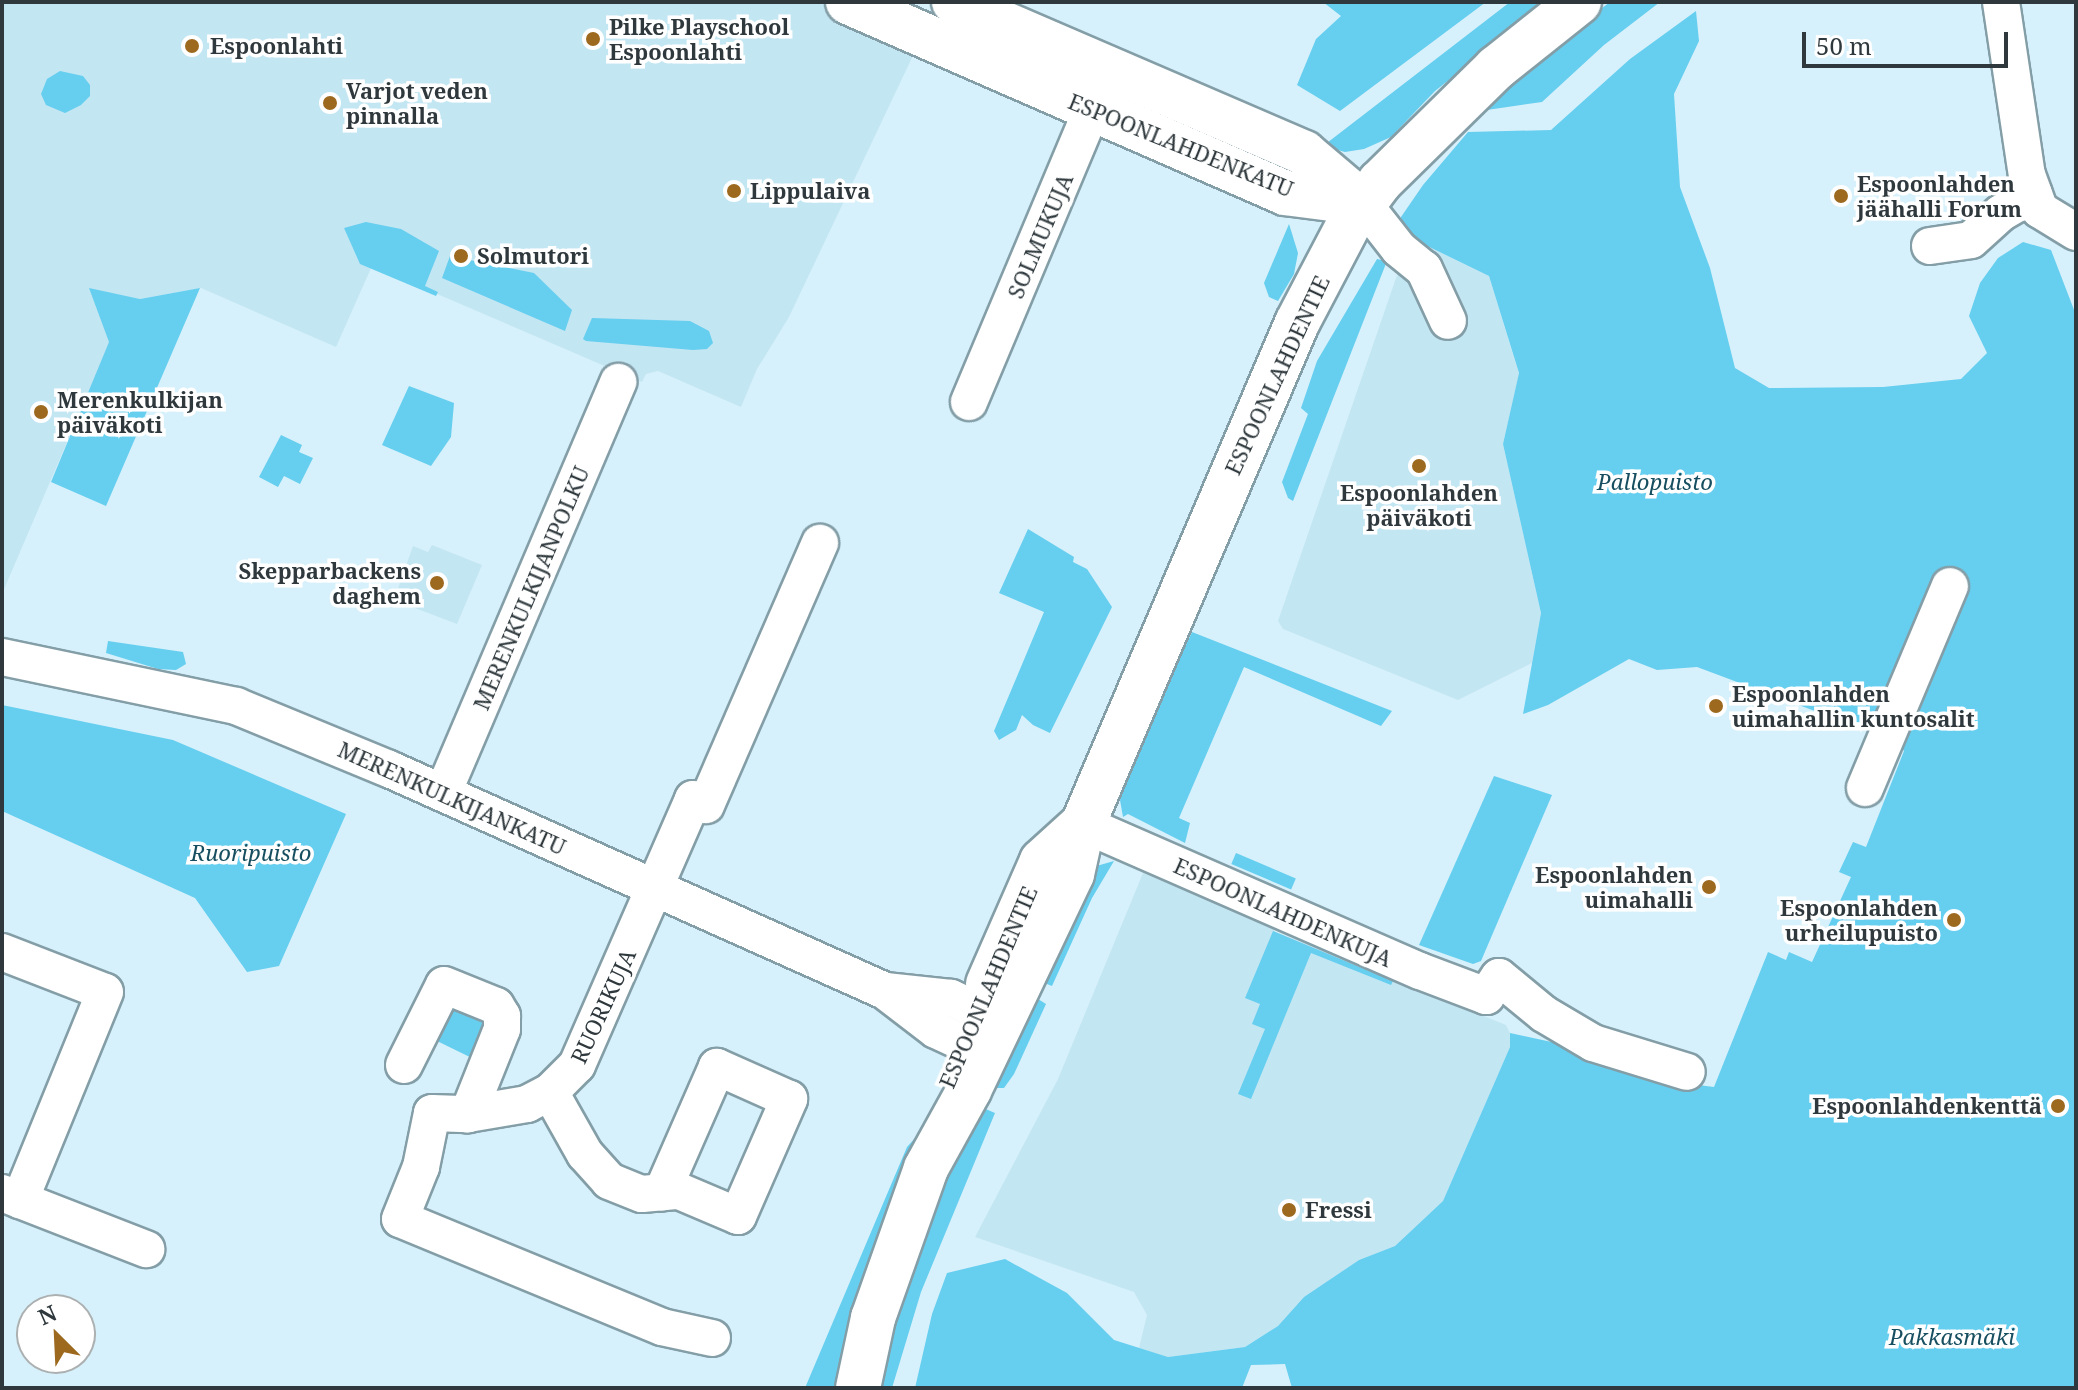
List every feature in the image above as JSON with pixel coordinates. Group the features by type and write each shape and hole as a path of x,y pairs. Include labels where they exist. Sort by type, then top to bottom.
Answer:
{"main road":[{"name":"ESPOONLAHDENKATU","path":"848,2 1285,193 1363,203"},
{"name":"ESPOONLAHDENKATU","path":"954,2 1304,153 1363,203"},
{"name":"ESPOONLAHDENTIE","path":"858,1388 873,1318 926,1168 945,1080 1072,874 1083,824 1297,323 1363,203 1408,152 1485,78 1579,2"}],"street":[{"path":"936,43 954,2"},
{"path":"2001,2 2027,175 2040,210 2076,232"},
{"name":"SOLMUKUJA","path":"969,402 1109,69"},
{"path":"1930,246 1971,240 2001,213 2034,194"},
{"path":"1363,203 1399,249 1424,269 1448,321"},
{"name":"MERENKULKIJANPOLKU","path":"443,793 618,382"},
{"name":"RUORIKUJA","path":"712,1338 662,1327 400,1219 421,1167 432,1113 468,1114 527,1104 550,1092 577,1065 693,799 706,805 820,543"},
{"path":"1865,788 1950,586"},
{"name":"MERENKULKIJANKATU","path":"2,657 236,706 443,793 885,991 936,1030 978,1029"},
{"name":"ESPOONLAHDENKUJA","path":"1083,824 1348,941 1486,996 1499,977 1544,1014 1593,1043 1687,1072"},
{"path":"2,952 105,992 11,1197 146,1249"},
{"path":"404,1065 437,993 444,985 496,1006 502,1016 502,1029 468,1114"},
{"path":"550,1092 585,1154 609,1181 642,1194 662,1192"}],"shaded area":[{"path":"2,2 818,2 919,43 789,317 757,369 741,407 658,371 646,374 642,382 372,266 336,347 201,288 140,299 90,289 110,342 2,594"},
{"name":"Espoonlahden päiväkoti","path":"1415,240 1489,276 1519,374 1503,444 1541,613 1532,663 1458,700 1283,629 1278,621 1396,278"},
{"name":"Skepparbackens daghem","path":"432,545 482,565 457,624 394,600 413,546 428,552"},
{"path":"1143,873 1274,927 1274,931 1506,1025 1510,1033 1510,1047 1443,1201 1395,1246 1359,1260 1304,1297 1278,1326 1245,1347 1168,1357 1139,1348 1147,1315 1134,1292 975,1237 1058,1079"}],"green space":[{"path":"1323,2 1486,2 1340,111 1297,85 1316,39 1341,16"},
{"path":"1510,2 1548,2 1435,91 1391,137 1364,149 1345,152 1323,146"},
{"path":"1610,2 1660,2 1604,45 1542,102 1487,110 1563,38"},
{"path":"1696,11 1699,41 1674,94 1680,187 1710,268 1735,368 1769,388 1883,387 1961,379 1987,353 1969,316 1980,283 1998,258 2023,242 2051,250 2076,315 2076,1388 1292,1388 1285,1364 1251,1365 1242,1388 915,1388 932,1314 947,1273 1005,1259 1067,1293 1114,1340 1168,1357 1245,1347 1278,1326 1304,1297 1359,1260 1395,1246 1443,1201 1510,1047 1510,1033 1588,1050 1682,1083 1714,1087 1768,952 1786,960 1789,952 1812,962 1851,877 1839,872 1853,842 1866,847 1904,751 1898,742 1697,667 1657,670 1629,659 1548,705 1523,714 1541,613 1503,444 1519,373 1489,276 1415,240 1401,224 1401,217 1423,185 1468,132 1551,130 1630,59"},
{"path":"60,71 83,76 90,85 90,96 65,113 46,105 41,94 47,79"},
{"path":"366,222 401,229 439,251 425,286 438,292 436,296 360,264 344,228"},
{"path":"1289,224 1298,253 1294,274 1278,301 1269,297 1264,283"},
{"path":"450,256 534,273 572,310 565,331 442,278"},
{"path":"1377,259 1387,261 1293,501 1288,498 1282,482 1308,414 1301,408 1317,361"},
{"path":"89,288 140,299 200,288 106,506 51,482 109,342"},
{"path":"592,318 690,321 709,331 713,343 707,349 693,350 586,341 583,339"},
{"path":"409,386 454,403 451,437 431,466 382,445"},
{"path":"281,435 302,445 299,452 313,458 300,484 284,476 278,487 259,477"},
{"path":"1028,529 1074,557 1073,562 1087,569 1112,607 1050,733 1033,725 1022,715 1016,730 999,740 994,731 1044,612 999,593"},
{"path":"1192,632 1392,711 1381,726 1244,667 1179,818 1190,823 1185,843 1128,814 1123,817 1120,800 1127,771"},
{"path":"108,641 183,652 186,664 176,670 158,669 106,653"},
{"name":"Ruoripuisto","path":"2,705 173,740 346,814 279,966 247,972 195,898 2,811"},
{"path":"1494,776 1552,795 1481,961 1473,964 1419,945"},
{"path":"1236,853 1296,878 1291,889 1231,864"},
{"path":"1114,861 1092,898 1052,986 1034,979 1086,869"},
{"path":"1273,931 1393,981 1391,985 1311,953 1251,1099 1238,1094 1265,1029 1252,1024 1260,1004 1245,998"},
{"path":"1030,994 1046,1004 1014,1074 1004,1088 988,1088"},
{"path":"443,995 494,1020 475,1060 424,1035"},
{"path":"974,1104 995,1113 921,1292 892,1388 874,1388 902,1285"},
{"path":"916,1137 883,1230 839,1388 805,1388 907,1147"}],"place":[{"name":"Pilke Playschool Espoonlahti","path":"593,39"},
{"name":"Espoonlahti","path":"192,46"},
{"name":"Varjot veden pinnalla","path":"330,103"},
{"name":"Lippulaiva","path":"734,191"},
{"name":"Espoonlahden jäähalli Forum","path":"1841,196"},
{"name":"Solmutori","path":"461,256"},
{"name":"Merenkulkijan päiväkoti","path":"41,412"},
{"name":"Espoonlahden päiväkoti","path":"1419,466"},
{"name":"Skepparbackens daghem","path":"437,583"},
{"name":"Espoonlahden uimahallin kuntosalit","path":"1716,706"},
{"name":"Espoonlahden uimahalli","path":"1709,887"},
{"name":"Espoonlahden urheilupuisto","path":"1954,920"},
{"name":"Espoonlahdenkenttä","path":"2058,1106"},
{"name":"Fressi","path":"1289,1210"}],"park label":[{"name":"Pallopuisto","path":"1655,482"},
{"name":"Pakkasmäki","path":"1952,1337"}]}
